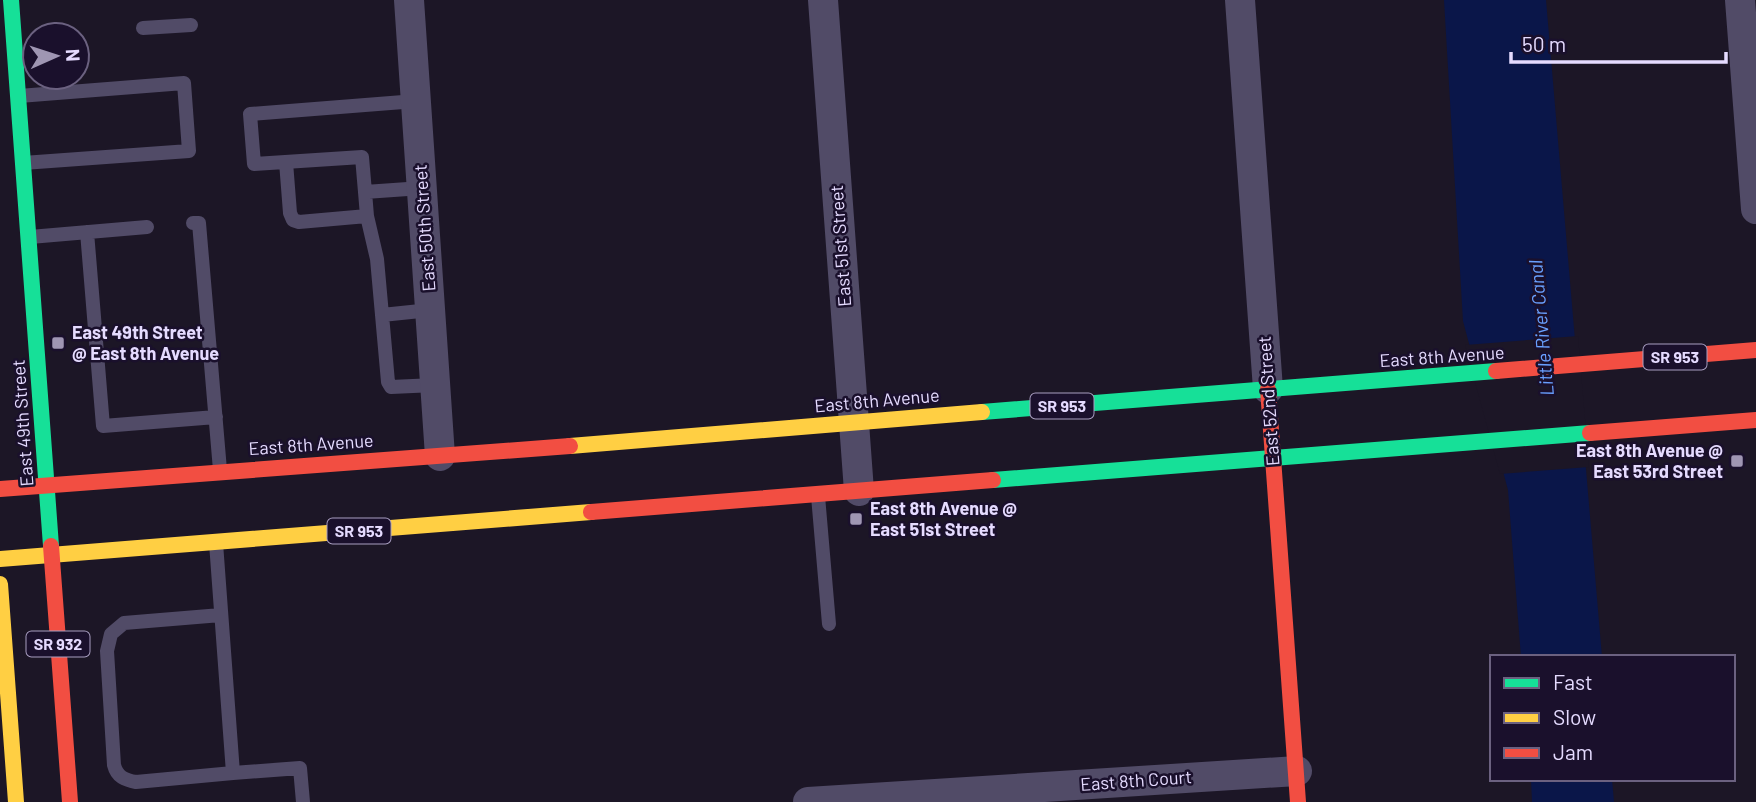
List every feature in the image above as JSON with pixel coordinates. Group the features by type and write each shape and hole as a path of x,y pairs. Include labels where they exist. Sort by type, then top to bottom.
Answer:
{"main road":[{"name":"East 49th Street","path":"11,0 19,38 18,96 70,802"},
{"name":"East 8th Avenue","path":"0,489 1756,350"},
{"name":"East 52nd Street","path":"1268,389 1298,802"},
{"name":"SR 953","path":"0,559 1756,420"},
{"name":"SR 932","path":"0,584 7,774 16,802"}],"street":[{"name":"East 50th Street","path":"409,0 440,456"},
{"name":"East 51st Street","path":"823,0 859,491"},
{"name":"East 52nd Street","path":"1240,0 1268,389"},
{"path":"1740,0 1756,209"},
{"name":"East 8th Court","path":"808,802 1297,771"}],"lane":[{"path":"143,28 191,24"},
{"path":"18,96 184,83 189,151 23,163"},
{"path":"416,101 250,114 254,164 362,156 367,216 377,260 388,382 391,387 435,385"},
{"path":"286,162 290,213 293,220 299,222 367,216"},
{"path":"365,192 422,188"},
{"path":"193,223 199,223 220,471"},
{"path":"28,237 148,227"},
{"path":"87,232 103,426 216,416"},
{"path":"382,314 430,310"},
{"path":"818,495 829,624"},
{"path":"216,542 233,773"},
{"path":"221,615 124,623 111,634 107,651 115,771 123,779 136,782 300,768 303,802"}],"water":[{"name":"Little River Canal","path":"1444,0 1546,0 1602,655 1521,655 1508,490 1463,321"},
{"path":"1531,781 1612,781 1614,802 1532,802"}],"pier":[{"path":"1578,336 1589,467 1500,474 1465,345"}],"traffic: fast":[{"path":"11,0 51,546"},
{"path":"982,412 1496,371"},
{"path":"993,480 1590,433"}],"traffic: slow":[{"path":"570,446 982,412"},
{"path":"0,559 591,512"},
{"path":"0,584 16,802"}],"traffic: jam":[{"path":"1496,371 1756,350"},
{"path":"1268,389 1298,802"},
{"path":"1590,433 1756,420"},
{"path":"0,489 570,446"},
{"path":"591,512 993,480"},
{"path":"51,546 70,802"}],"place":[{"name":"East 49th Street @ East 8th Avenue","path":"58,343"},
{"name":"East 8th Avenue @ East 53rd Street","path":"1737,461"},
{"name":"East 8th Avenue @ East 51st Street","path":"856,519"}]}
